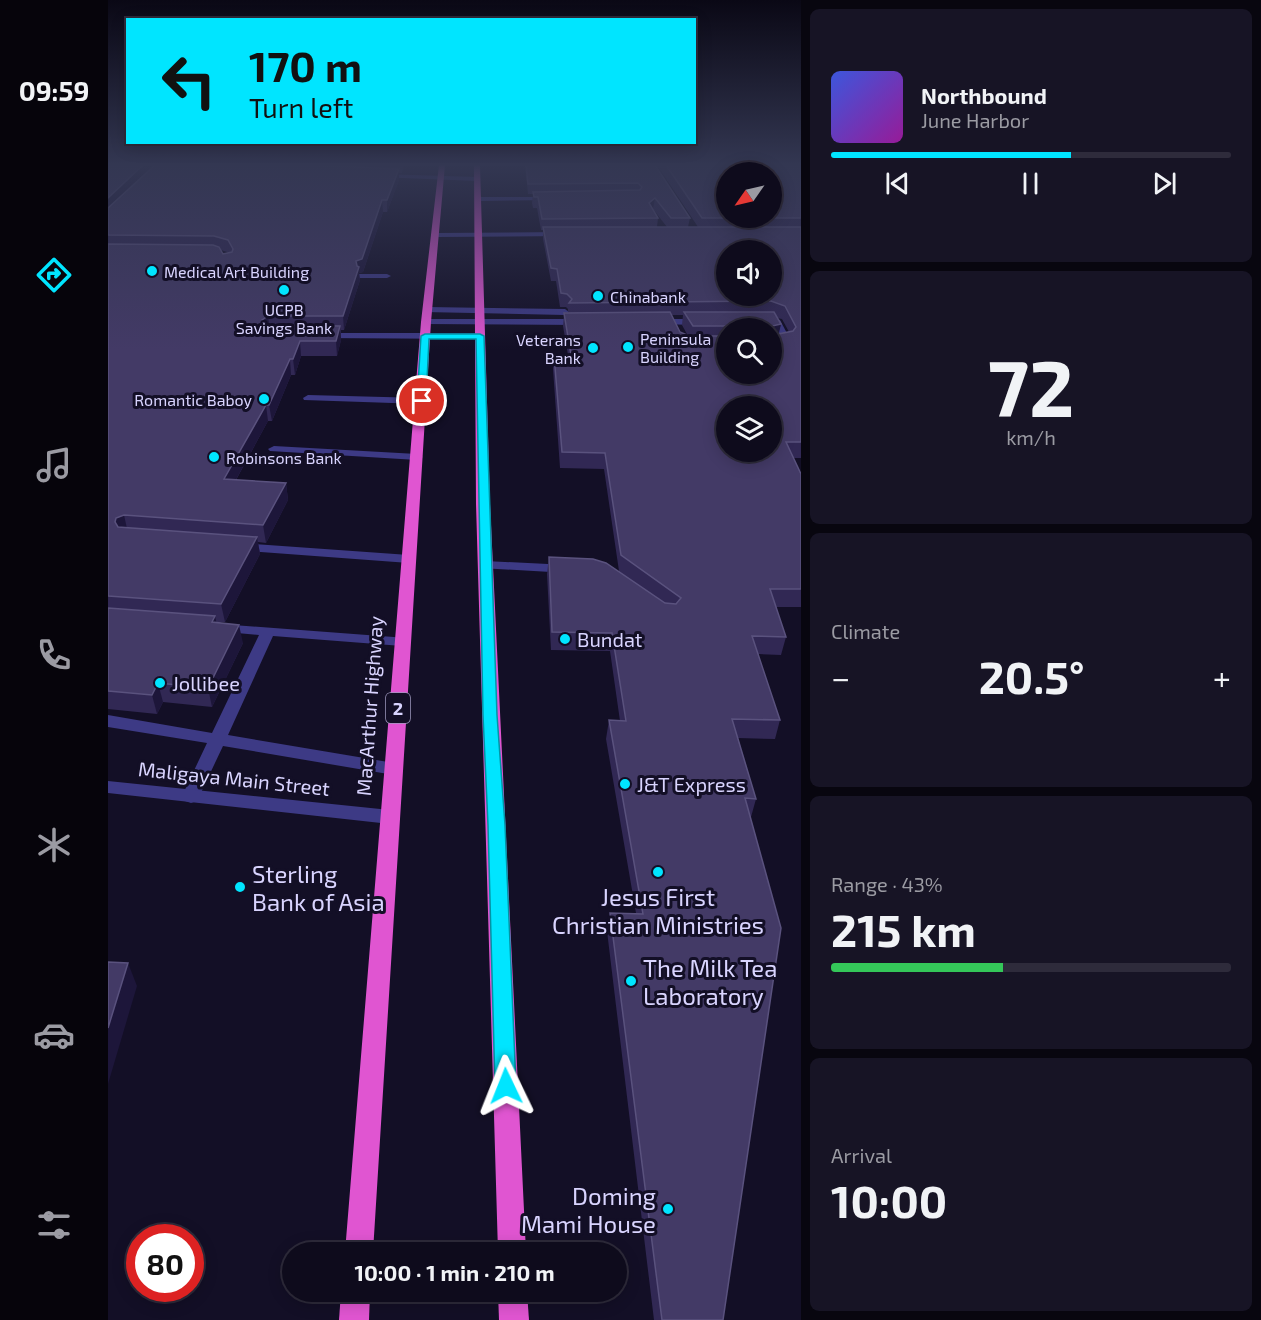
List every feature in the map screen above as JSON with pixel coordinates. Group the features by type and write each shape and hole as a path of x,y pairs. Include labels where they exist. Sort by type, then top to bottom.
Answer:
{"highway":[{"name":"MacArthur Highway","path":"360,1242 402,641 422,401 426,323 436,227"},
{"path":"480,227 485,565 512,1242"},
{"path":"354,1320 355,1302"},
{"path":"513,1302 514,1320"}],"street":[{"path":"435,235 574,234"},
{"path":"362,276 387,276"},
{"path":"426,323 480,323 580,312"},
{"path":"316,336 426,323 593,322"},
{"path":"639,322 709,322"},
{"path":"673,322 678,333"},
{"path":"308,398 422,401"},
{"path":"274,449 417,457"},
{"path":"222,546 409,559"},
{"path":"485,565 581,569"},
{"path":"211,627 402,641"},
{"path":"190,796 268,631"},
{"path":"108,721 394,769"},
{"name":"Maligaya Main Street","path":"108,787 390,817"}],"building":[{"path":"108,227 373,227 362,259 356,261 359,267 343,316 268,316 262,320 265,325 340,326 336,341 300,341 269,405 266,405 224,479 286,483 263,525 124,515 116,518 115,522 118,527 257,537 221,604 108,596 108,244 213,245 219,247 223,254 232,252 233,249 228,240 214,236 108,235"},
{"path":"543,227 801,227 801,442 786,442 801,474 801,589 770,589 786,637 752,636 780,720 732,719 756,799 745,798 781,928 723,1320 662,1320 610,913 643,914 609,720 626,721 612,633 552,632 549,557 593,559 606,563 665,603 676,604 681,598 621,555 605,453 562,452 554,355 571,355 564,313 670,312 680,332 689,336 716,336 716,384 782,384 782,333 793,331 796,327 785,306 782,305 782,240 716,240 716,302 569,303 572,299 567,294 561,293 557,269 551,268"},
{"path":"684,312 774,312 778,318 716,318 716,326 693,326"},
{"path":"108,608 215,616 212,622 239,625 208,688 158,683 152,695 108,691"},
{"path":"108,962 128,963 108,1028"}],"place":[{"name":"Medical Art Building","path":"152,271"},
{"name":"UCPB Savings Bank","path":"284,290"},
{"name":"Chinabank","path":"598,296"},
{"name":"Peninsula Building","path":"628,347"},
{"name":"Veterans Bank","path":"593,348"},
{"name":"Romantic Baboy","path":"264,399"},
{"name":"Robinsons Bank","path":"214,457"},
{"name":"Bundat","path":"565,639"},
{"name":"Jollibee","path":"160,683"},
{"name":"J&T Express","path":"625,784"},
{"name":"Jesus First Christian Ministries","path":"658,872"},
{"name":"Sterling Bank of Asia","path":"240,887"},
{"name":"The Milk Tea Laboratory","path":"631,981"},
{"name":"Doming Mami House","path":"668,1209"}],"route":[{"path":"422,401 425,336 480,336 490,715 497,825 506,1086"}]}
